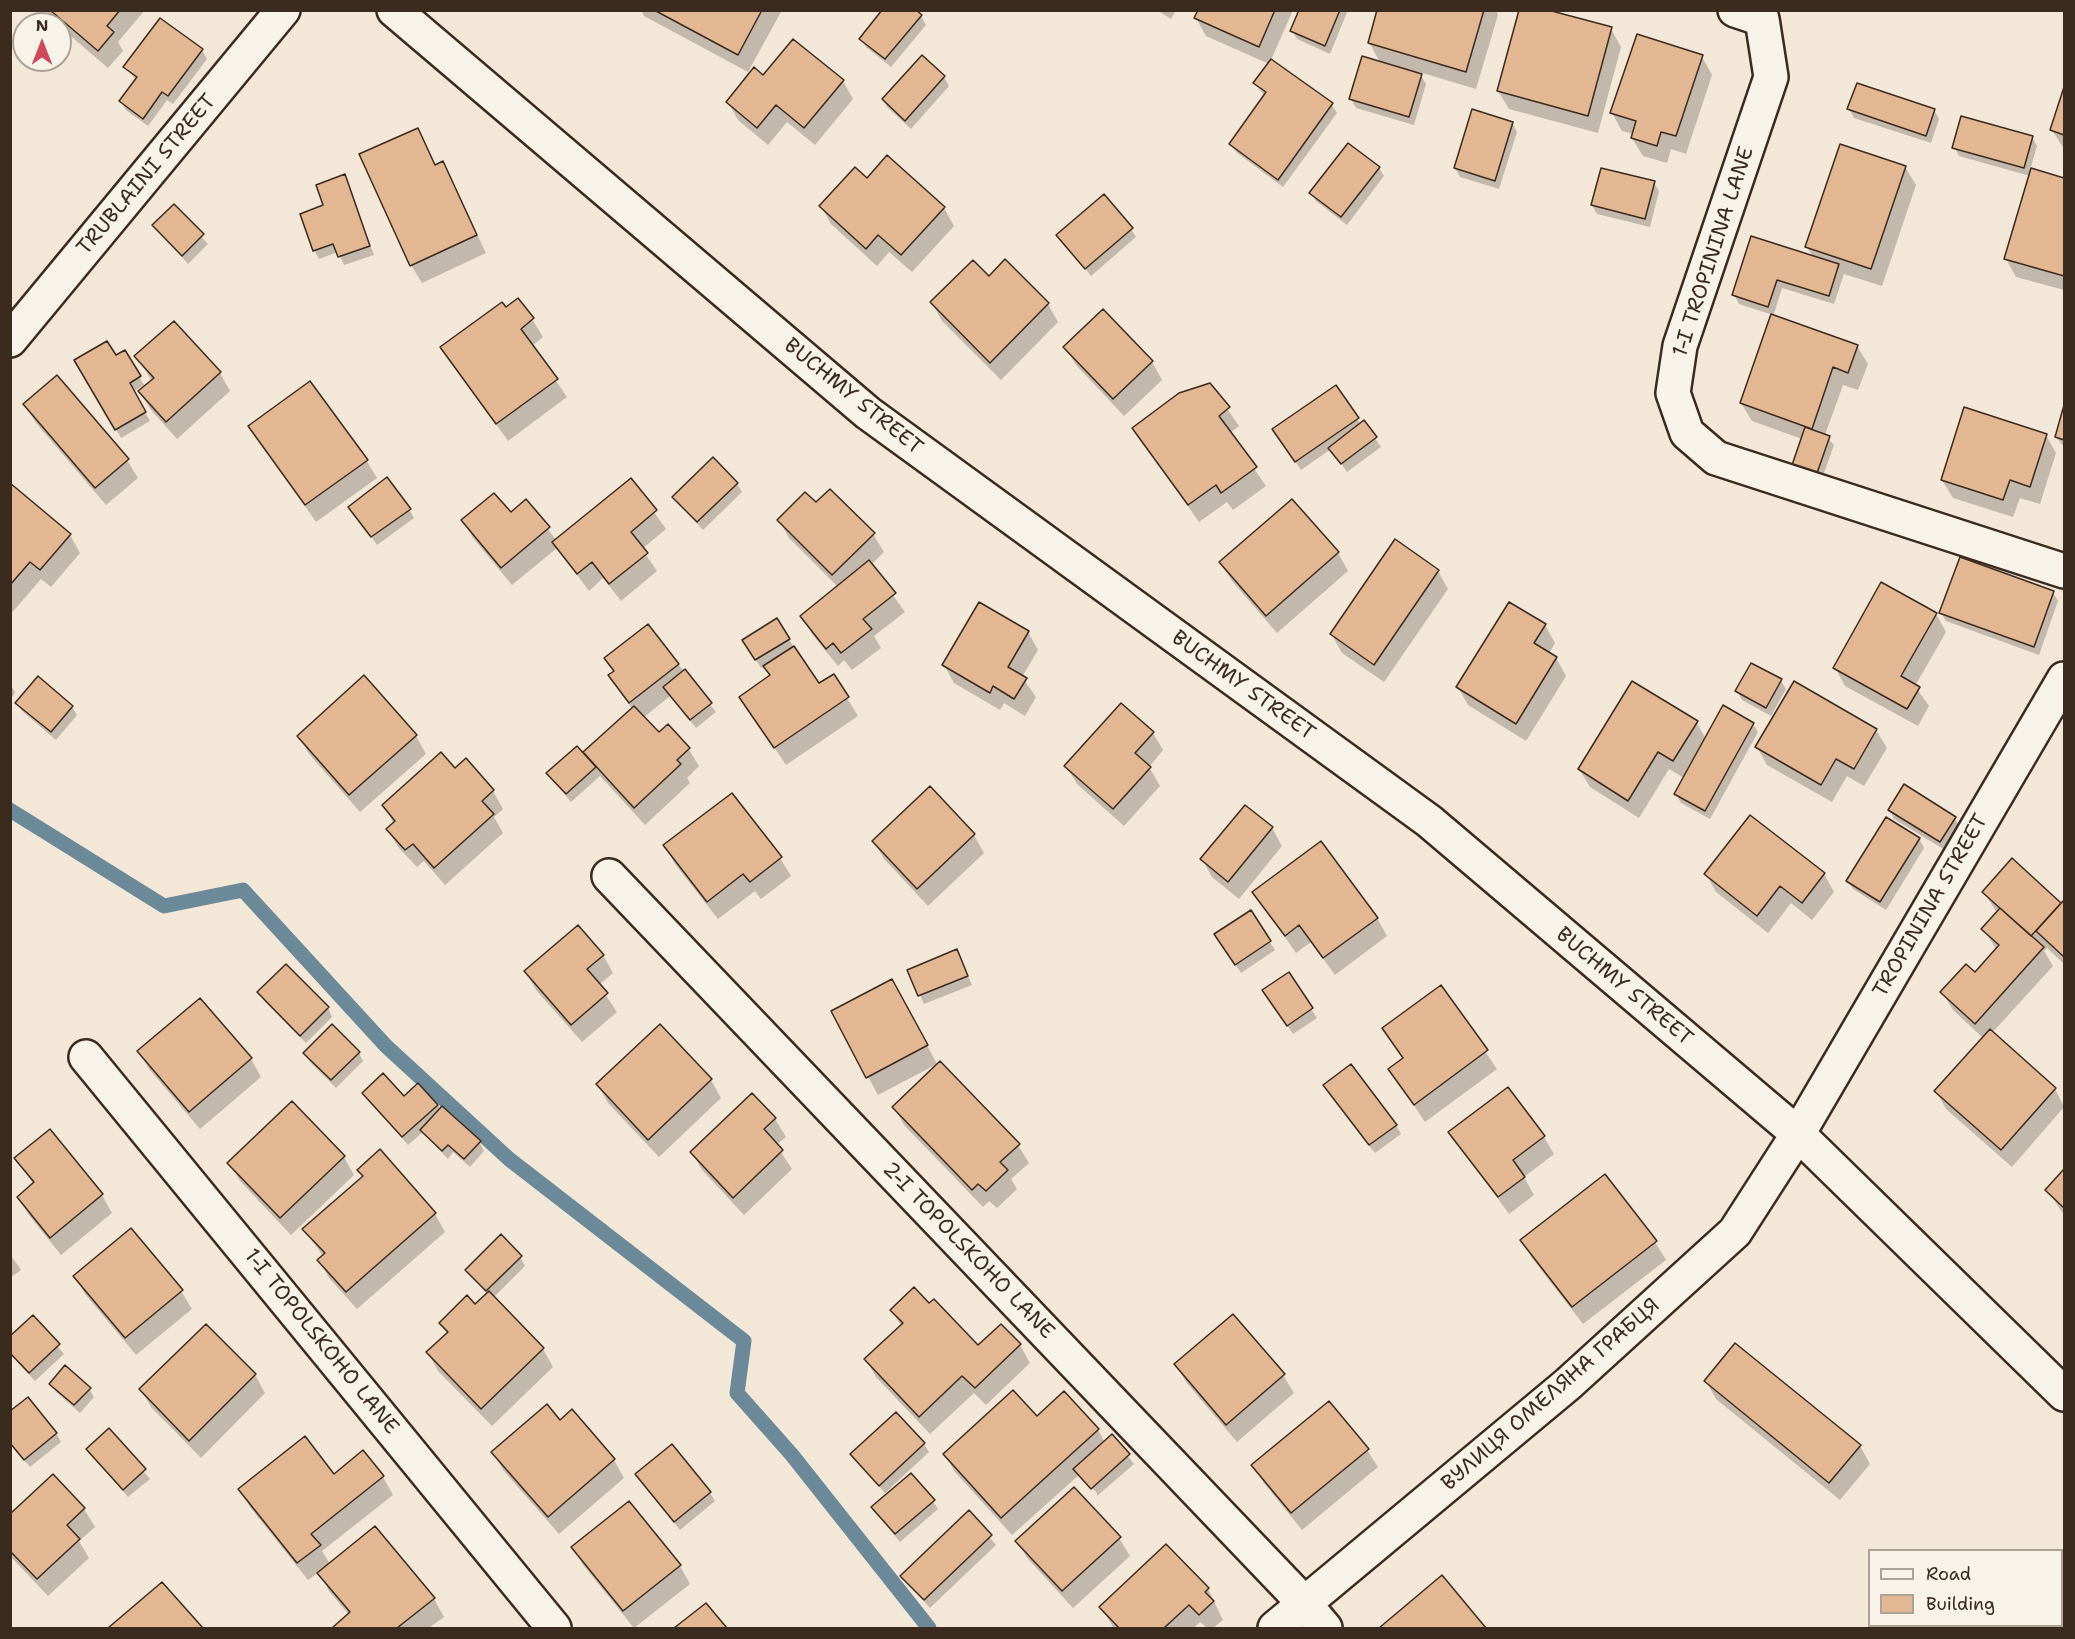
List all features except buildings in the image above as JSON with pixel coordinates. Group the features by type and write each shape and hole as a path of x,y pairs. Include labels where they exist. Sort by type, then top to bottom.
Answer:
{"street":[{"name":"TRUBLAINI STREET","path":"10,340 283,10"},
{"name":"BUCHMY STREET","path":"394,10 868,413 1428,821 1798,1134 2064,1394"},
{"name":"1-I TROPININA LANE","path":"1735,10 1762,19 1771,77 1680,346 1673,393 1686,433 1716,458 2064,571"},
{"name":"TROPININA STREET","path":"1798,1134 2064,679"},
{"name":"2-I TOPOLSKOHO LANE","path":"609,876 1305,1604 1325,1629"},
{"name":"1-I TOPOLSKOHO LANE","path":"86,1057 554,1629"},
{"name":"ВУЛИЦЯ ОМЕЛЯНА ГРАБЦЯ","path":"1275,1629 1568,1384 1735,1232 1798,1134"}],"waterway":[{"path":"10,810 164,906 243,890 386,1046 509,1159 744,1341 737,1393 792,1455 929,1628"}]}
